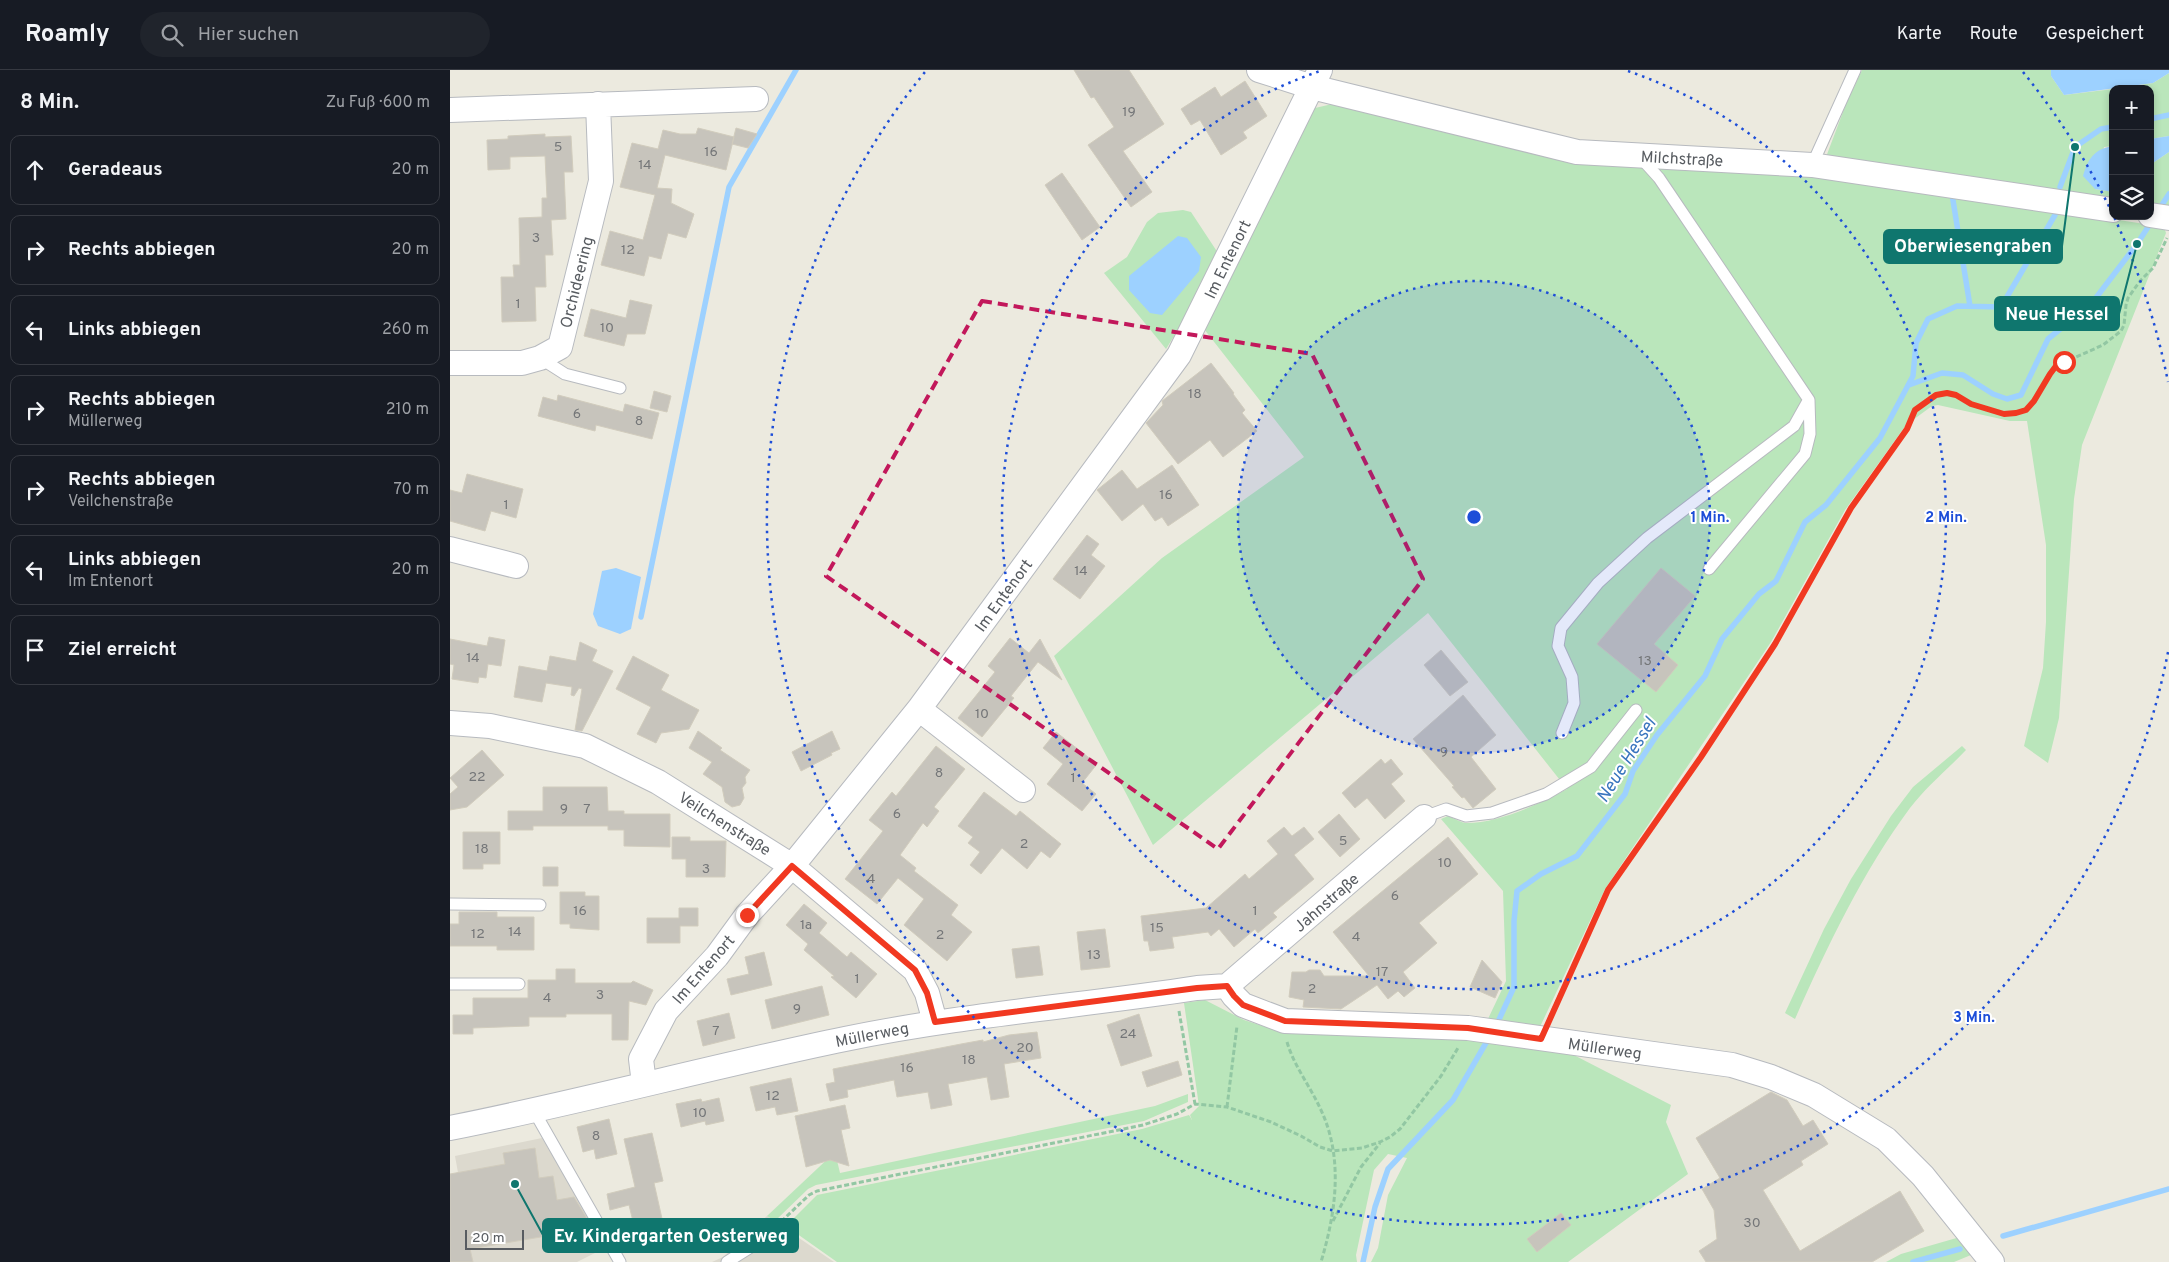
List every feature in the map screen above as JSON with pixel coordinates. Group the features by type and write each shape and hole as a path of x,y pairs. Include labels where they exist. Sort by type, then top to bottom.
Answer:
{"street":[{"name":"Milchstraße","path":"1259,70 1316,78 1577,152 1812,165 2109,209"},
{"name":"Im Entenort","path":"644,1084 640,1059 666,1011 717,956 747,915 792,866 919,709 1179,355 1316,78"},
{"path":"450,110 756,99"},
{"name":"Orchideering","path":"450,363 522,363 540,358 560,348 601,181 598,104"},
{"path":"450,549 516,566"},
{"path":"919,709 1023,790"},
{"name":"Veilchenstraße","path":"450,723 490,726 585,746 658,782 792,866 915,970 927,993 935,1022"},
{"name":"Jahnstraße","path":"1227,986 1424,817"},
{"name":"Müllerweg","path":"450,1128 534,1111 845,1039 935,1022 1227,986 1243,1005 1285,1021 1473,1029 1732,1065 1771,1077 1814,1095 1886,1139 1923,1176 1992,1262"}],"lane":[{"path":"1812,165 1855,70"},
{"path":"1639,156 1659,178 1809,400 1810,434 1805,454 1709,569"},
{"path":"540,358 565,374 620,388"},
{"path":"1562,733 1574,703 1572,677 1558,646 1561,628 1598,583 1647,538 1794,426 1809,400"},
{"path":"1424,817 1446,809 1466,816 1492,814 1546,794 1591,767 1636,710"},
{"path":"450,904 540,905"},
{"path":"450,984 519,984"},
{"path":"534,1111 620,1262"},
{"path":"727,1262 754,1245"}],"path":[{"path":"1541,1039 1608,890 1701,757 1775,644 1851,508 1907,429 1915,410 1936,395 1947,393 1956,395 1971,404 2004,414 2026,410 2034,401 2056,366 2102,344 2121,331 2124,325 2128,298 2140,281 2153,268 2164,221"},
{"path":"1176,991 1195,1104"},
{"path":"1227,1107 1238,1015 1243,1005"},
{"path":"1285,1021 1289,1050 1320,1107 1329,1130 1336,1170 1332,1223 1321,1262"},
{"path":"754,1245 774,1230 809,1195 817,1190 1143,1125 1177,1114 1195,1104 1227,1107 1270,1122 1320,1147 1333,1151 1362,1148 1380,1142 1400,1129 1441,1076 1473,1029"},
{"path":"1332,1223 1361,1167 1380,1142"}],"highlighted area":[{"path":"982,301 1312,354 1423,579 1218,849 826,576"}],"shaded area":[{"path":"542,1138 607,1247 577,1262 450,1262 465,1211 455,1156"},
{"path":"767,1216 834,1262 712,1262 723,1257"}],"green space":[{"path":"1862,70 2051,70 2051,76 2064,95 2109,89 2109,146 2104,147 2095,189 2109,191 2109,199 1826,157 1846,104"},
{"path":"2169,73 2169,136 2154,138 2154,85 2140,85 2153,83"},
{"path":"1341,102 1582,161 1812,172 2109,218 2109,220 2164,227 2166,233 2082,445 2074,499 2059,718 2048,763 2024,746 2043,668 2046,622 2046,545 2027,421 2010,421 1938,405 1932,406 1906,425 1845,510 1771,642 1605,889 1539,1029 1487,1021 1506,981 1503,891 1441,819 1448,816 1467,823 1492,820 1532,806 1567,789 1428,613 1153,845 1054,656 1162,558 1304,457 1204,329 1315,108"},
{"path":"2169,152 2169,209 2154,207 2154,162"},
{"path":"1183,210 1191,212 1218,253 1187,315 1166,349 1104,273 1127,257 1147,222 1158,213"},
{"path":"1962,746 1966,750 1916,800 1876,858 1833,937 1795,1019 1785,1013 1824,929 1851,879 1891,816 1913,787"},
{"path":"1205,1000 1244,1020 1281,1032 1466,1034 1566,1051 1671,1105 1666,1122 1688,1174 1568,1262 1371,1262 1378,1248 1388,1195 1407,1158 1388,1154 1374,1170 1356,1255 1357,1262 837,1262 786,1226 817,1195 1142,1129 1189,1115 1192,1120 1190,1115 1199,1106 1184,1003"},
{"path":"1188,1094 1188,1102 1144,1121 816,1185 808,1189 775,1221 767,1216 835,1152 840,1173 1155,1106"},
{"path":"1960,1237 1971,1255 1954,1262 1886,1262 1901,1254"}],"water":[{"path":"2051,70 2169,70 2169,73 2153,83 2109,85 2109,89 2064,95 2051,76"},
{"path":"2169,136 2169,152 2154,162 2154,138"},
{"path":"2109,147 2109,191 2095,189 2083,176 2087,165 2096,152"},
{"path":"1178,236 1187,238 1201,257 1199,271 1162,315 1150,313 1129,290 1129,276"},
{"path":"616,568 641,577 631,629 620,634 598,626 593,614 602,571"}],"building":[{"path":"1074,70 1129,70 1164,124 1123,151 1152,192 1131,207 1088,145 1114,127 1094,97 1091,98"},
{"path":"1245,81 1267,116 1243,132 1247,138 1221,155 1200,120 1191,125 1181,109 1215,87 1221,97"},
{"path":"698,128 734,137 726,170 665,155 657,188 672,189 671,203 694,214 686,238 668,233 661,259 649,256 644,276 601,265 610,231 643,240 655,195 620,187 632,143 658,149 663,130 680,134 696,134"},
{"path":"736,128 757,134 748,148 732,144"},
{"path":"545,134 545,137 571,136 573,172 564,172 566,219 551,220 553,255 545,255 546,287 535,287 536,321 502,322 501,277 514,277 513,265 520,265 519,218 542,217 542,198 547,198 545,156 510,157 510,169 488,170 487,140 508,139 508,136"},
{"path":"1062,173 1100,227 1082,240 1045,185"},
{"path":"630,300 652,305 645,334 627,334 624,346 584,336 591,309 626,318"},
{"path":"1211,363 1245,410 1242,413 1257,431 1223,457 1210,440 1178,464 1146,423 1163,405 1162,401"},
{"path":"654,391 671,396 667,412 650,408"},
{"path":"558,395 623,412 625,404 659,413 652,439 596,425 595,431 538,416 543,397 557,401"},
{"path":"1172,465 1199,505 1168,526 1162,517 1155,521 1143,504 1122,521 1097,490 1122,470 1137,489"},
{"path":"467,474 523,489 516,518 491,511 485,531 450,521 450,490 462,493"},
{"path":"1087,535 1099,544 1091,555 1105,566 1080,599 1053,579"},
{"path":"1661,568 1695,596 1654,644 1678,665 1656,692 1597,644"},
{"path":"489,637 505,640 501,666 488,664 486,678 479,677 478,683 452,679 454,665 450,664 450,639 487,646"},
{"path":"1010,638 1029,653 1040,639 1062,680 1038,662 1011,696 1014,698 982,737 958,718 995,672 988,666"},
{"path":"580,642 597,650 592,661 613,671 582,731 575,730 582,689 579,688 574,696 571,695 572,687 546,683 542,702 514,697 519,666 547,671 550,656 576,661"},
{"path":"1441,650 1468,682 1450,696 1424,665"},
{"path":"633,656 669,675 661,690 699,710 689,729 661,733 656,743 637,734 651,707 616,689"},
{"path":"1463,695 1496,735 1471,757 1496,789 1473,808 1452,787 1454,786 1413,739"},
{"path":"698,731 722,748 720,750 750,770 745,777 746,783 742,788 744,798 740,805 732,807 725,802 722,787 703,774 712,762 689,748"},
{"path":"832,731 840,749 801,771 792,752"},
{"path":"1056,732 1097,764 1082,783 1096,794 1082,811 1047,784 1063,764 1043,748"},
{"path":"936,746 965,769 934,807 939,811 927,827 923,823 900,855 916,868 914,871 958,905 951,915 972,932 947,961 904,925 924,899 898,878 877,904 845,879 883,831 869,820 892,792 896,796"},
{"path":"482,750 504,775 467,807 450,810 450,794 458,787 450,778"},
{"path":"1381,759 1385,764 1391,759 1403,774 1391,784 1405,801 1385,819 1367,798 1355,808 1342,793"},
{"path":"543,787 607,787 608,811 624,811 624,814 670,814 670,847 624,846 624,830 608,830 608,826 533,826 533,830 508,830 508,811 543,811"},
{"path":"984,792 1016,816 1020,811 1061,844 1050,858 1041,851 1027,869 1002,848 981,874 970,865 980,852 968,843 973,837 958,826"},
{"path":"1339,814 1360,839 1340,857 1318,832"},
{"path":"1284,827 1292,836 1304,827 1314,839 1294,855 1314,879 1273,913 1277,917 1258,933 1255,929 1234,947 1219,929 1211,936 1208,932 1172,937 1174,948 1150,951 1148,941 1144,941 1141,916 1206,908 1245,874 1249,879 1278,854 1267,841"},
{"path":"463,832 500,832 500,864 483,864 483,869 463,869"},
{"path":"672,837 690,837 690,841 726,841 725,877 686,877 686,859 672,859"},
{"path":"1448,837 1478,874 1419,923 1437,943 1403,972 1415,988 1404,997 1398,991 1388,999 1377,985 1341,1009 1303,1007 1304,1000 1289,997 1292,972 1320,970 1324,976 1369,976 1333,932"},
{"path":"543,867 558,867 558,886 543,886"},
{"path":"560,892 585,892 585,896 599,896 599,930 570,928 570,924 560,924"},
{"path":"804,904 827,923 819,933 847,957 851,952 877,974 856,998 831,977 834,976 804,950 808,944 786,925"},
{"path":"679,908 698,908 698,926 680,926 680,943 647,943 647,918 679,918"},
{"path":"459,912 497,912 497,917 534,917 534,950 497,950 497,946 450,946 450,924 459,924"},
{"path":"1105,929 1110,967 1081,970 1077,932"},
{"path":"1039,946 1043,975 1016,978 1012,949"},
{"path":"764,952 772,985 731,995 727,979 749,974 745,957"},
{"path":"1482,960 1502,982 1495,998 1470,987"},
{"path":"556,969 575,969 575,983 631,983 633,981 653,990 646,1005 629,1001 628,1040 612,1040 612,1014 566,1014 566,1017 529,1017 529,1026 473,1028 473,1034 453,1034 453,1015 473,1015 473,998 528,998 528,980 556,980"},
{"path":"822,986 829,1015 772,1029 765,1000"},
{"path":"729,1013 735,1038 703,1046 697,1021"},
{"path":"1139,1014 1152,1056 1121,1066 1107,1025"},
{"path":"1037,1032 1041,1058 1004,1064 1009,1097 991,1100 987,1077 948,1084 952,1105 931,1109 928,1092 897,1097 894,1080 847,1090 848,1097 830,1101 826,1084 835,1082 833,1069 983,1040 983,1042 1009,1035"},
{"path":"1178,1061 1182,1075 1147,1087 1142,1072"},
{"path":"791,1078 798,1111 777,1115 775,1107 756,1111 750,1087"},
{"path":"1771,1092 1787,1100 1803,1126 1813,1120 1828,1144 1801,1161 1803,1165 1763,1190 1800,1251 1900,1191 1924,1231 1872,1262 1706,1262 1699,1251 1717,1239 1714,1210 1702,1189 1720,1178 1696,1138"},
{"path":"719,1098 724,1121 706,1125 705,1121 681,1127 676,1104 701,1099 702,1102"},
{"path":"845,1105 850,1128 841,1130 849,1166 830,1160 806,1167 795,1116"},
{"path":"609,1119 617,1154 596,1159 594,1149 583,1152 577,1127"},
{"path":"652,1133 663,1181 654,1183 665,1232 637,1238 629,1205 610,1210 607,1194 635,1187 624,1139"},
{"path":"535,1148 539,1178 553,1176 557,1200 574,1197 586,1217 588,1229 470,1249 473,1262 450,1262 450,1174 505,1164 503,1153"},
{"path":"1561,1213 1571,1225 1537,1252 1527,1239"}],"waterway":[{"path":"641,617 729,187 796,70"},
{"path":"2154,118 2169,115"},
{"path":"2060,187 2075,147 2101,129 2109,128"},
{"path":"1952,194 1970,306"},
{"name":"Neue Hessel","path":"2158,211 2169,194"},
{"path":"2001,307 2055,215"},
{"name":"Neue Hessel","path":"1909,385 1942,373 1963,375 1993,394 2007,399 2021,395 2048,339 2092,303 2152,221"},
{"name":"Neue Hessel","path":"1496,1026 1514,987 1514,921 1517,891 1541,874 1577,856 1625,794 1633,771 1657,735 1705,676 1722,639 1759,594 1776,581 1805,522 1826,505 1880,438 1913,376 1916,343 1928,319 1957,306 2001,307 2092,303"},
{"name":"Neue Hessel","path":"1363,1262 1375,1207 1388,1169 1453,1100 1490,1036"},
{"path":"2003,1236 2169,1189"},
{"path":"1913,1262 1960,1249"}],"place":[{"name":"Oberwiesengraben","path":"2075,147"},
{"name":"Neue Hessel","path":"2137,244"},
{"name":"Ev. Kindergarten Oesterweg","path":"515,1184"}],"route":[{"path":"747,915 792,866 915,970 927,993 935,1022 1197,988 1227,986 1243,1005 1285,1021 1468,1028 1541,1039 1608,890 1701,757 1775,644 1851,508 1907,429 1915,410 1936,395 1947,393 1956,395 1971,404 2004,414 2026,410 2034,401 2056,366 2064,362"}]}
